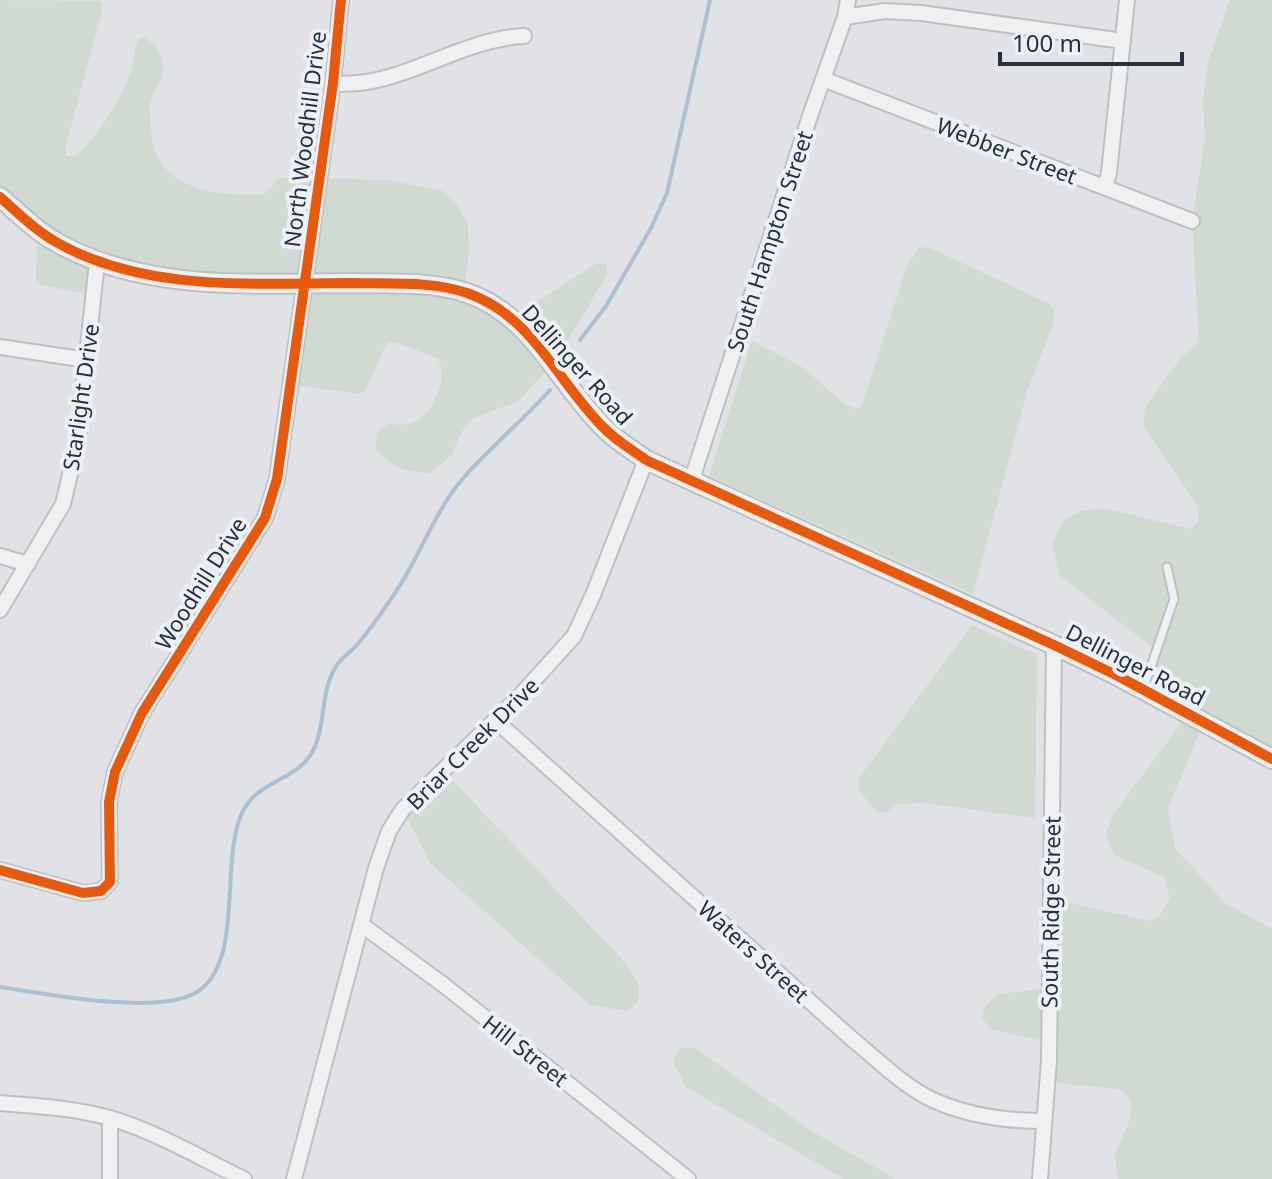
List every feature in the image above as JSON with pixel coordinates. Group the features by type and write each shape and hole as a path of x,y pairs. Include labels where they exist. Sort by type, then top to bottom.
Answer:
{"street":[{"name":"North Woodhill Drive","path":"306,283 341,0"},
{"name":"South Hampton Street","path":"691,482 845,17 848,0"},
{"path":"1105,187 1127,0"},
{"path":"845,17 885,11 921,13 1123,41"},
{"path":"333,83 351,85 368,82 482,41 524,36"},
{"name":"Webber Street","path":"823,79 1192,221"},
{"name":"Dellinger Road","path":"0,197 57,242 97,262 160,277 209,282 413,285 464,292 491,303 512,317 542,350 604,428 646,460 1054,645 1272,759"},
{"name":"Starlight Drive","path":"0,610 63,504 78,440 97,262"},
{"name":"Woodhill Drive","path":"0,870 83,893 101,891 110,882 109,802 115,772 142,713 265,518 277,479 306,283"},
{"path":"0,347 87,360"},
{"name":"Briar Creek Drive","path":"294,1179 389,831 403,809 450,761 496,721 574,636 646,460"},
{"path":"0,556 28,564"},
{"name":"South Ridge Street","path":"1040,1179 1049,1060 1054,645"},
{"name":"Waters Street","path":"496,721 852,1039 898,1076 932,1099 965,1111 991,1119 1044,1121"},
{"name":"Hill Street","path":"362,925 445,986 688,1179"},
{"path":"0,1103 110,1118 172,1143 244,1179"},
{"path":"110,1118 110,1179"}],"lane":[{"path":"1143,689 1174,599 1167,567"}],"shaded area":[{"path":"0,0 101,1 102,11 65,149 67,156 76,156 108,116 122,93 138,40 142,37 156,48 163,64 163,75 150,104 153,145 166,169 188,185 217,192 255,195 265,193 280,178 387,180 443,191 457,205 468,224 469,248 464,292 518,324 537,302 597,263 607,265 607,275 553,365 517,402 474,418 461,432 452,455 430,473 400,467 375,449 377,432 388,424 413,423 426,414 441,381 437,358 395,342 387,343 365,391 359,394 290,384 305,283 209,282 97,262 94,295 41,285 36,279 38,230 0,197"},
{"path":"1230,0 1272,0 1272,759 1204,722 1168,808 1175,848 1225,903 1272,929 1272,1179 1118,1179 1115,1153 1128,1126 1132,1106 1128,1096 1118,1089 1047,1082 1049,1042 993,1030 982,1019 984,1007 999,994 1049,988 1050,898 1148,921 1159,917 1170,899 1164,877 1114,855 1106,835 1112,816 1189,713 1143,689 1156,650 1060,576 1052,544 1062,522 1082,510 1108,509 1190,529 1198,522 1199,508 1144,427 1145,407 1181,358 1199,341 1192,221 1205,138 1203,100 1208,62"},
{"path":"928,247 1050,304 1055,310 1052,327 1027,392 973,594 709,476 752,341 804,368 844,404 856,409 862,405 907,265 919,248"},
{"path":"972,625 1037,655 1035,818 926,803 898,804 885,813 876,812 858,789 859,778"},
{"path":"440,767 629,969 638,984 639,998 627,1011 590,1005 431,864 403,809"},
{"path":"680,1048 695,1048 813,1132 896,1179 844,1179 686,1087 673,1061"}],"waterway":[{"path":"580,340 606,306 651,228 667,193 710,0"},
{"path":"0,987 101,1001 156,1002 179,999 197,992 212,977 227,933 233,853 244,809 257,794 305,762 317,740 327,689 337,665 366,634 397,590 455,489 550,390"}],"cycle path":[{"path":"0,870 83,893 101,891 110,882 109,802 115,772 142,713 265,518 277,479 333,83 341,0"},
{"path":"0,197 56,242 126,270 201,282 410,284 454,289 490,303 526,333 603,427 646,460 1054,645 1272,759"}]}
